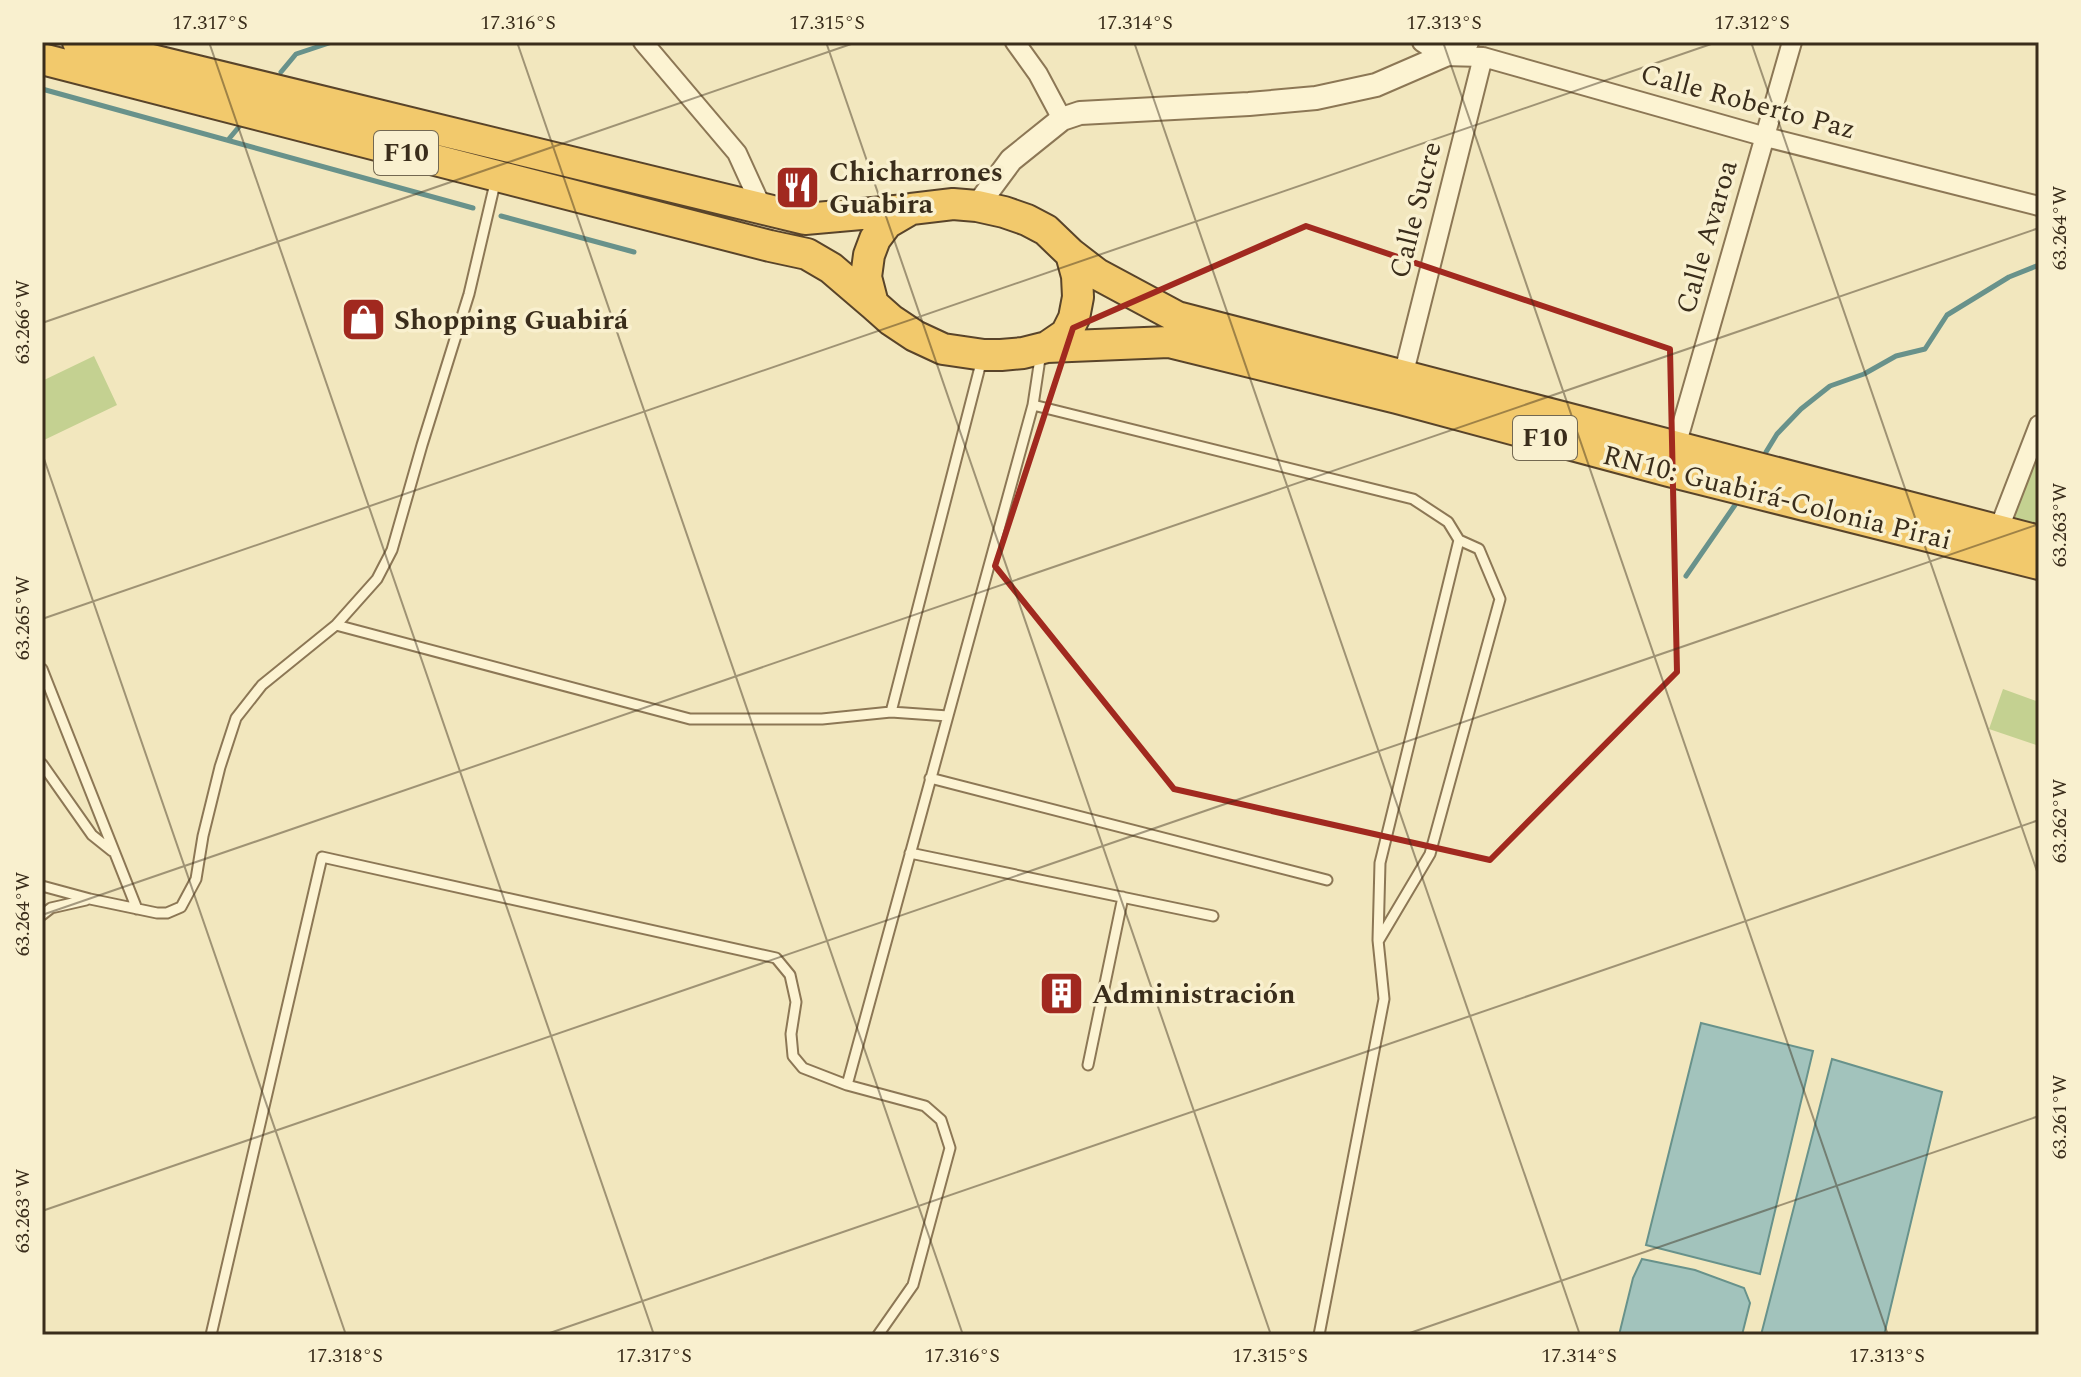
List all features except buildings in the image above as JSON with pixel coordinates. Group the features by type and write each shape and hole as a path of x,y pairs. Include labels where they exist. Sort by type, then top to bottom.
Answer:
{"highway":[{"name":"F10","path":"78,42 153,51 805,219 953,204 977,206 1027,220 1046,230 1071,254"},
{"name":"F10","path":"42,59 807,254 831,268 891,320 943,349 984,355 1023,353 1044,348"},
{"path":"873,304 866,277 875,239 887,223 911,209"},
{"name":"RN10: Guabirá-Colonia Pirai","path":"1071,254 1097,274 1177,317 2039,541"},
{"path":"1044,348 1066,334 1074,318 1078,297 1071,254"},
{"name":"RN10: Guabirá-Colonia Pirai","path":"1044,348 1169,342 2039,564"}],"street":[{"path":"643,42 737,153 763,210"},
{"path":"1015,42 1038,74 1062,119"},
{"path":"1422,42 1443,56"},
{"name":"Calle Avaroa","path":"1676,446 1792,42"},
{"path":"977,206 1011,160 1062,119 1080,113 1316,98 1376,85 1443,56 1475,49"},
{"name":"Calle Roberto Paz","path":"1475,49 1766,137 2039,206"},
{"name":"Calle Sucre","path":"1403,376 1475,49"},
{"path":"1998,531 2039,425"}],"lane":[{"path":"42,886 137,909 167,913 181,907 196,879 205,824 236,718 262,685 336,625 377,579 392,550 469,294 496,176"},
{"path":"847,1085 1033,405 1044,348"},
{"path":"891,712 984,355"},
{"path":"1033,405 1413,499 1448,522 1459,540 1479,549 1500,599 1430,854 1378,940"},
{"path":"1319,1335 1384,999 1378,940 1380,863 1459,540"},
{"path":"336,625 690,719 822,719 891,712 948,716"},
{"path":"42,669 137,909"},
{"path":"42,764 92,835 115,853"},
{"path":"930,778 1327,880"},
{"path":"910,853 1213,916"},
{"path":"211,1335 322,857 776,958 790,975 796,1002 791,1034 793,1056 803,1068 847,1085 925,1106 941,1120 950,1148 913,1285 878,1335"},
{"path":"1088,1065 1123,897"},
{"path":"42,915 51,908 90,899"}],"highlighted area":[{"path":"1306,226 1670,349 1677,672 1490,860 1174,789 995,566 1073,328"}],"green space":[{"path":"94,356 117,405 42,441 42,381"},
{"path":"2039,425 2039,541 1998,531"},
{"path":"2003,689 2039,702 2039,746 1989,729"}],"water":[{"path":"1701,1023 1813,1051 1760,1274 1646,1245"},
{"path":"1832,1059 1942,1092 1884,1335 1761,1335"},
{"path":"1642,1259 1695,1270 1744,1288 1750,1303 1742,1335 1619,1335 1633,1278"}],"waterway":[{"path":"281,72 296,54 332,42"},
{"path":"42,89 473,208"},
{"path":"228,140 243,122"},
{"path":"501,216 634,252"},
{"path":"1766,452 1777,434 1801,409 1830,386 1864,374 1896,356 1925,349 1947,315 2009,277 2039,265"},
{"path":"1686,576 1735,505"}],"place":[{"name":"Chicharrones Guabira","path":"798,188"},
{"name":"Shopping Guabirá","path":"363,320"},
{"name":"Administración","path":"1061,994"}]}
